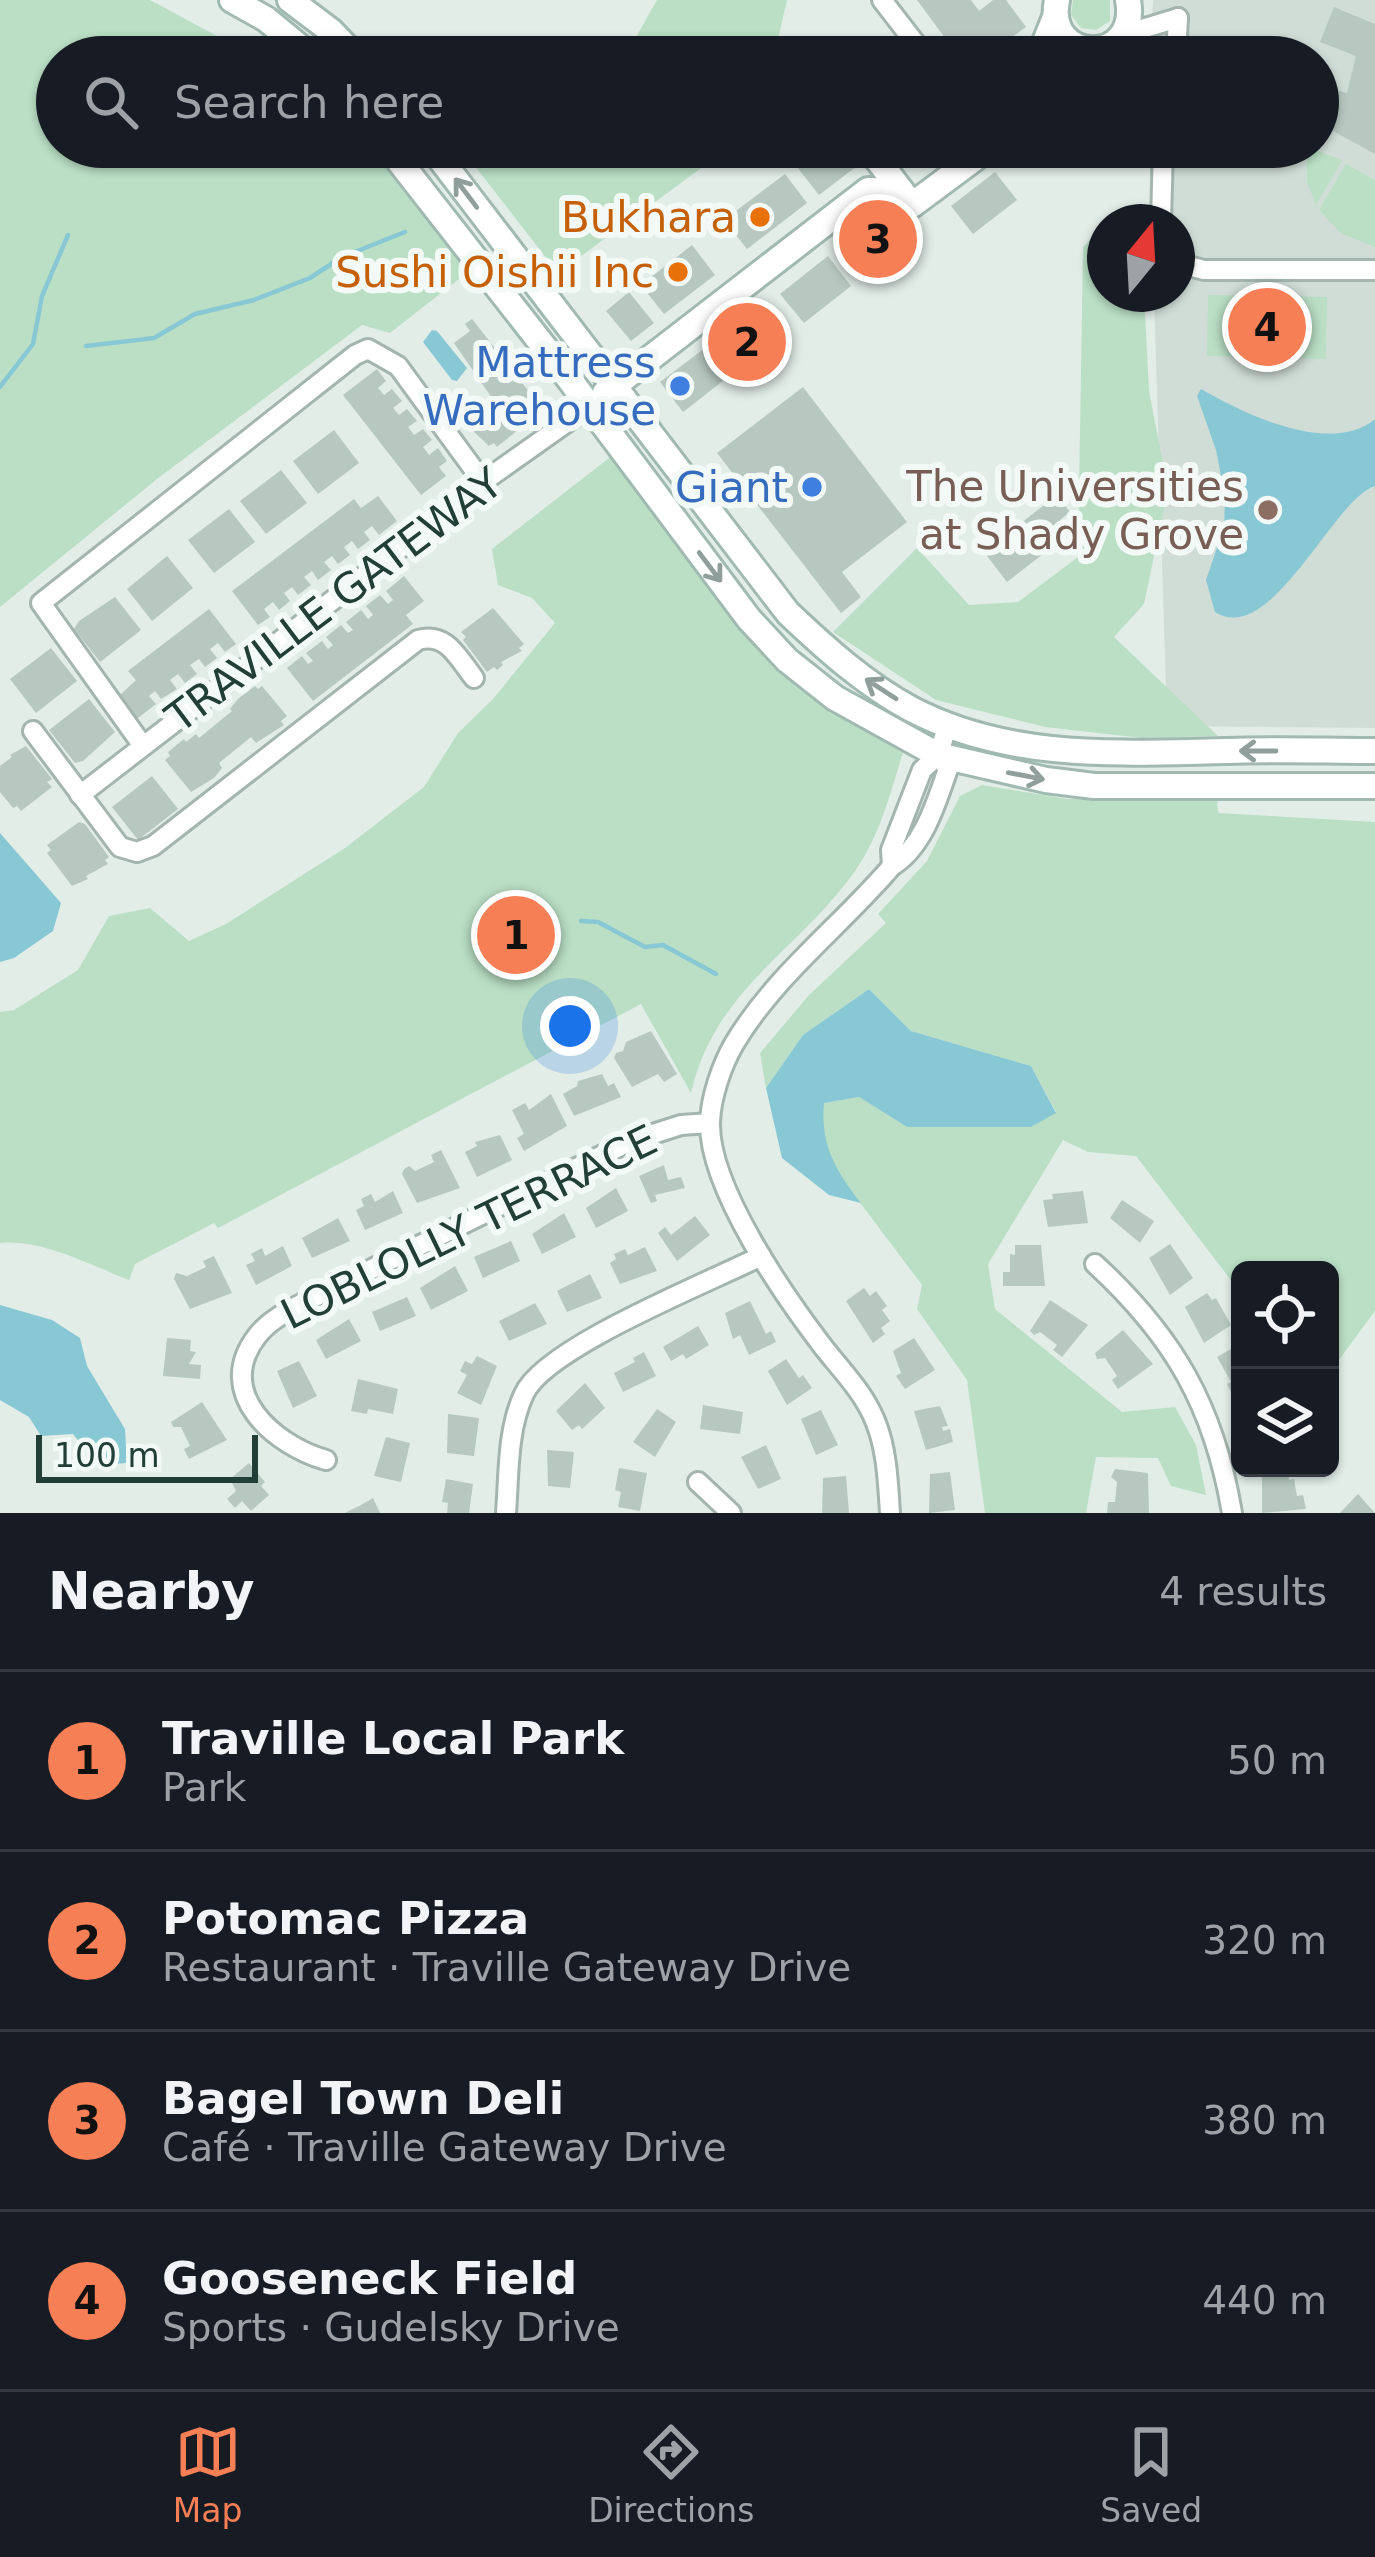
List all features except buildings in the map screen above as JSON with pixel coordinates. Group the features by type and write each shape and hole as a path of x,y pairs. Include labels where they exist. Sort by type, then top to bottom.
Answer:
{"main road":[{"path":"290,0 332,36"},
{"path":"1122,35 1128,25 1128,1"},
{"path":"239,2 272,10 294,36"},
{"path":"404,168 749,620 787,660 836,698 938,755 1030,777 1094,786 1375,786"},
{"path":"447,168 788,613 839,661 910,708 991,740 1047,751 1375,751"},
{"path":"868,190 871,168"},
{"path":"884,168 912,206 962,168"},
{"path":"590,406 868,190 901,191"}],"street":[{"path":"882,0 910,36"},
{"path":"1128,1 1178,18"},
{"path":"1122,35 1178,18"},
{"path":"1177,36 1178,18"},
{"path":"1161,204 1162,168"},
{"path":"1195,268 1375,270"},
{"path":"143,746 40,603 168,499 368,349 398,366 483,482"},
{"name":"TRAVILLE GATEWAY","path":"80,795 483,482 590,406"},
{"path":"33,731 121,847 137,852 154,846 418,640 431,637 445,642 474,678"},
{"path":"890,1513 884,1448 875,1420 859,1390 761,1256 723,1182 710,1123 720,1073 747,1023 770,993 905,858 930,816 948,769 938,755 948,724"},
{"name":"LOBLOLLY TERRACE","path":"326,1460 298,1452 277,1439 249,1405 245,1362 259,1333 278,1316 631,1141 681,1125 710,1123"},
{"path":"506,1513 513,1432 524,1392 535,1375 574,1349 761,1256"},
{"path":"1095,1264 1141,1307 1181,1365 1216,1434 1232,1513"},
{"path":"698,1482 730,1513"}],"shaded area":[{"name":"The Universities at Shady Grove","path":"1153,0 1375,0 1375,728 1167,726 1155,312 1195,312 1195,204 1152,204 1151,168 1339,168 1339,36 1151,36"}],"green space":[{"path":"0,0 150,0 217,36 36,36 36,168 404,168 477,265 390,333 362,325 157,479 0,607"},
{"path":"657,0 787,0 779,36 637,36"},
{"path":"1073,0 1110,0 1110,21 1096,30 1081,28 1071,15"},
{"path":"1346,164 1375,180 1375,247 1342,234 1319,210"},
{"path":"476,168 701,168 558,273"},
{"path":"1307,168 1337,168 1316,205"},
{"path":"1087,243 1087,312 1145,312 1149,391 1168,489 1144,604 1114,637 1218,736 1142,738 1045,727 936,700 833,632 917,548 969,605 1018,602 1078,557 1083,247"},
{"path":"1208,295 1327,297 1326,359 1207,356"},
{"path":"622,448 749,619 907,740 874,838 857,868 739,997 703,1056 691,1093 641,1004 218,1228 214,1223 135,1264 129,1280 49,1249 0,1243 0,1012 14,1010 78,970 109,916 150,908 189,941 226,924 345,848 424,787 458,733 493,699 555,623 532,598 498,585 492,549"},
{"path":"982,785 1067,799 1217,797 1218,813 1375,822 1375,1311 1339,1360 1339,1261 1231,1261 1231,1280 1136,1156 1088,1152 1063,1140 988,1264 995,1309 1122,1412 1175,1407 1196,1445 1206,1495 1171,1486 1158,1458 1096,1457 1086,1513 985,1513 967,1380 917,1309 922,1285 837,1172 822,1136 823,1103 859,1097 907,1127 1031,1127 1056,1112 1031,1066 911,1031 869,989 803,1035 766,1088 760,1053 809,995 886,923 878,914 927,861 960,796"}],"water":[{"path":"432,330 467,368 457,381 423,342"},
{"path":"1201,389 1263,419 1312,432 1357,429 1375,419 1375,486 1340,516 1279,591 1258,609 1236,617 1215,612 1206,580 1224,527 1225,497 1216,450 1197,396"},
{"path":"0,833 61,903 53,931 14,958 0,962"},
{"path":"869,989 911,1031 1031,1066 1056,1113 1031,1127 907,1127 859,1097 824,1103 832,1157 861,1203 829,1195 782,1158 766,1088 803,1035"},
{"path":"0,1305 52,1320 80,1338 87,1366 125,1429 127,1463 98,1465 73,1434 41,1436 29,1417 0,1400"}],"waterway":[{"path":"86,346 154,338 195,314 254,300 405,232"},
{"path":"0,387 33,344 42,296 68,235"},
{"path":"581,921 598,922 645,947 663,945 716,974"}],"place":[{"name":"Bukhara","path":"760,217"},
{"name":"Bagel Town Deli","path":"878,239"},
{"name":"Sushi Oishii Inc","path":"678,272"},
{"name":"Gooseneck Field","path":"1267,327"},
{"name":"Potomac Pizza","path":"747,342"},
{"name":"Mattress Warehouse","path":"680,386"},
{"name":"Giant","path":"812,487"},
{"name":"The Universities at Shady Grove","path":"1268,510"},
{"name":"Traville Local Park","path":"516,935"}]}
